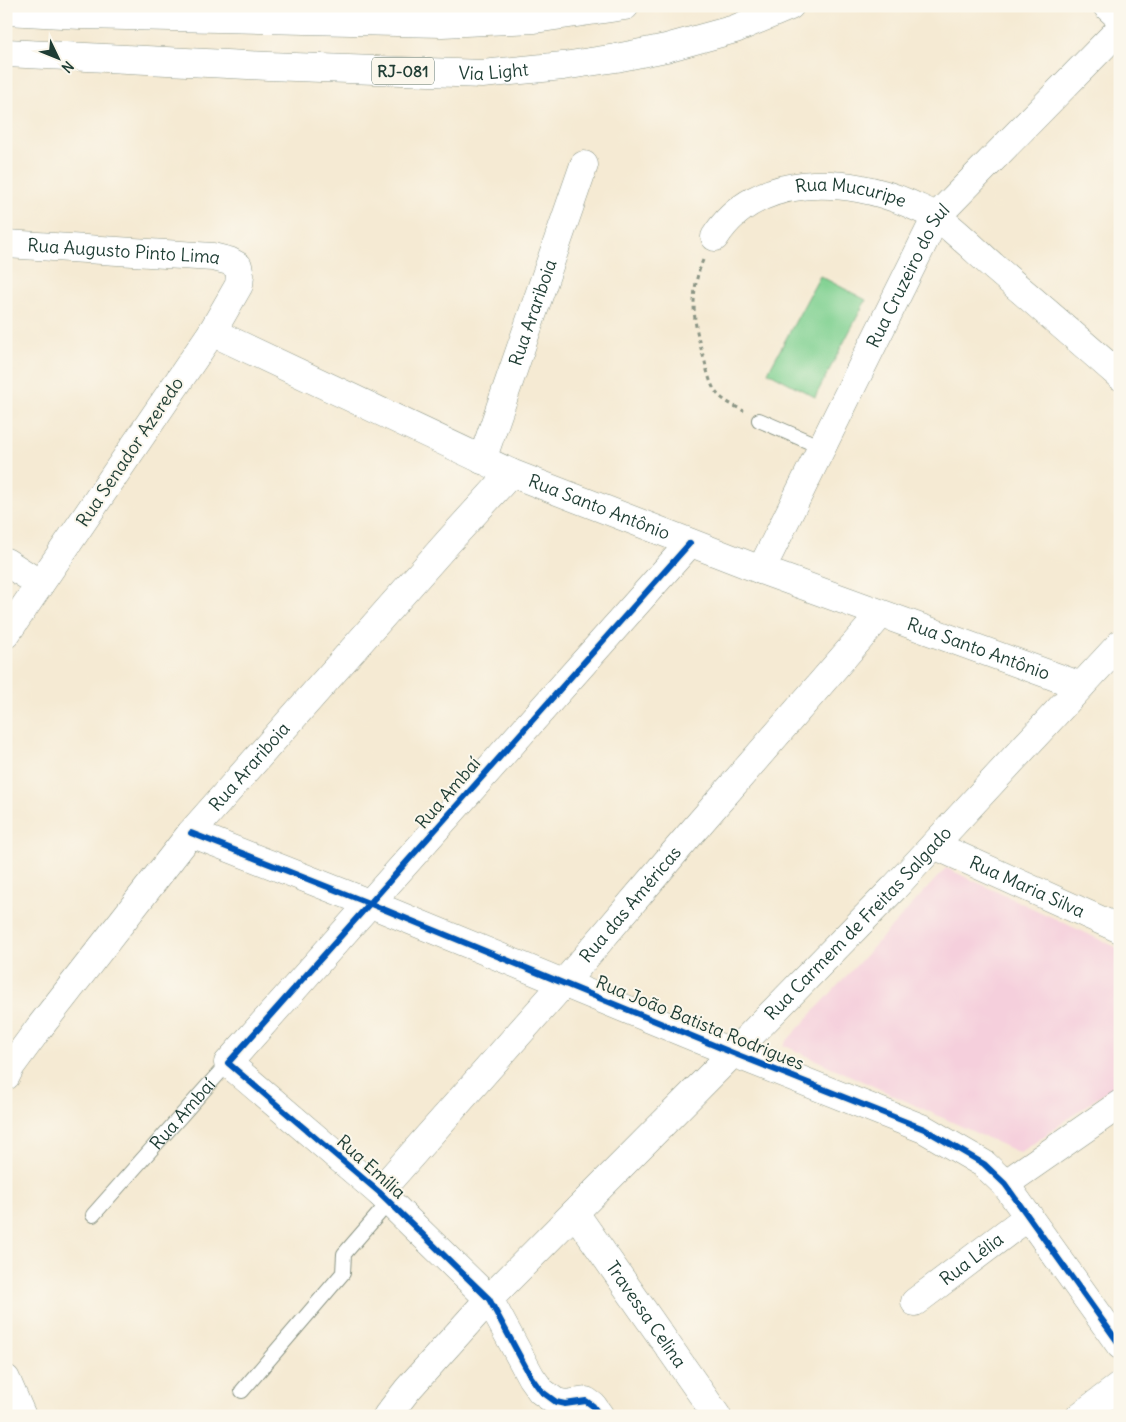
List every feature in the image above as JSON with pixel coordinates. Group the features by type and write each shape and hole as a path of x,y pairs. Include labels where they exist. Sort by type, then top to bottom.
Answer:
{"street":[{"path":"6,11 81,15 442,23 535,19 625,6"},
{"name":"Via Light","path":"6,53 258,66 482,74 562,66 666,48 735,29 790,6"},
{"path":"1107,6 1120,18"},
{"name":"Rua Cruzeiro do Sul","path":"761,570 936,217 1120,29"},
{"name":"Rua Arariboia","path":"482,460 584,165"},
{"name":"Rua Mucuripe","path":"715,237 723,224 732,216 749,204 771,193 796,186 818,184 853,186 874,191 897,199 936,217 1120,376"},
{"name":"Rua Augusto Pinto Lima","path":"6,244 197,255 229,261 238,266"},
{"name":"Rua Senador Azeredo","path":"6,634 212,332 240,285 238,266"},
{"name":"Rua Santo Antônio","path":"212,332 511,473 761,570 1080,686"},
{"name":"Rua Arariboia","path":"6,1076 11,1066 39,1028 191,832 449,540 511,473"},
{"name":"Rua Ambaí","path":"228,1063 690,543"},
{"path":"6,562 40,584"},
{"name":"Rua das Américas","path":"384,1197 680,846 881,614"},
{"name":"Rua Carmem de Freitas Salgado","path":"387,1416 408,1389 489,1299 733,1053 934,845 1120,644"},
{"name":"Rua João Batista Rodrigues","path":"191,832 924,1129 984,1164 1005,1184 1120,1345"},
{"name":"Rua Maria Silva","path":"934,845 1120,929"},
{"name":"Rua Emília","path":"228,1063 384,1197 489,1299 531,1377 541,1391 556,1402 565,1404 586,1401 593,1406 600,1416"},
{"path":"1005,1184 1120,1104"},
{"name":"Travessa Celina","path":"575,1213 717,1416"},
{"name":"Rua Lélia","path":"915,1302 1029,1216"},
{"path":"6,1379 22,1416"},
{"path":"1080,1416 1120,1386"}],"lane":[{"path":"759,420 821,447"},
{"name":"Rua Ambaí","path":"93,1215 228,1063"},
{"path":"242,1391 343,1273 344,1254 384,1197"}],"path":[{"path":"715,237 696,277 694,320 700,345 715,392 724,400 759,420"}],"shaded area":[{"path":"946,868 1120,949 1120,1082 1020,1153 783,1045"}],"green space":[{"path":"820,276 866,300 815,397 768,372"}],"cycle path":[{"path":"600,1416 593,1406 586,1401 565,1404 556,1402 541,1391 531,1377 489,1299 379,1192 228,1063 690,543"},
{"path":"191,833 371,904 733,1053 924,1129 984,1164 1005,1184 1120,1345"}]}
